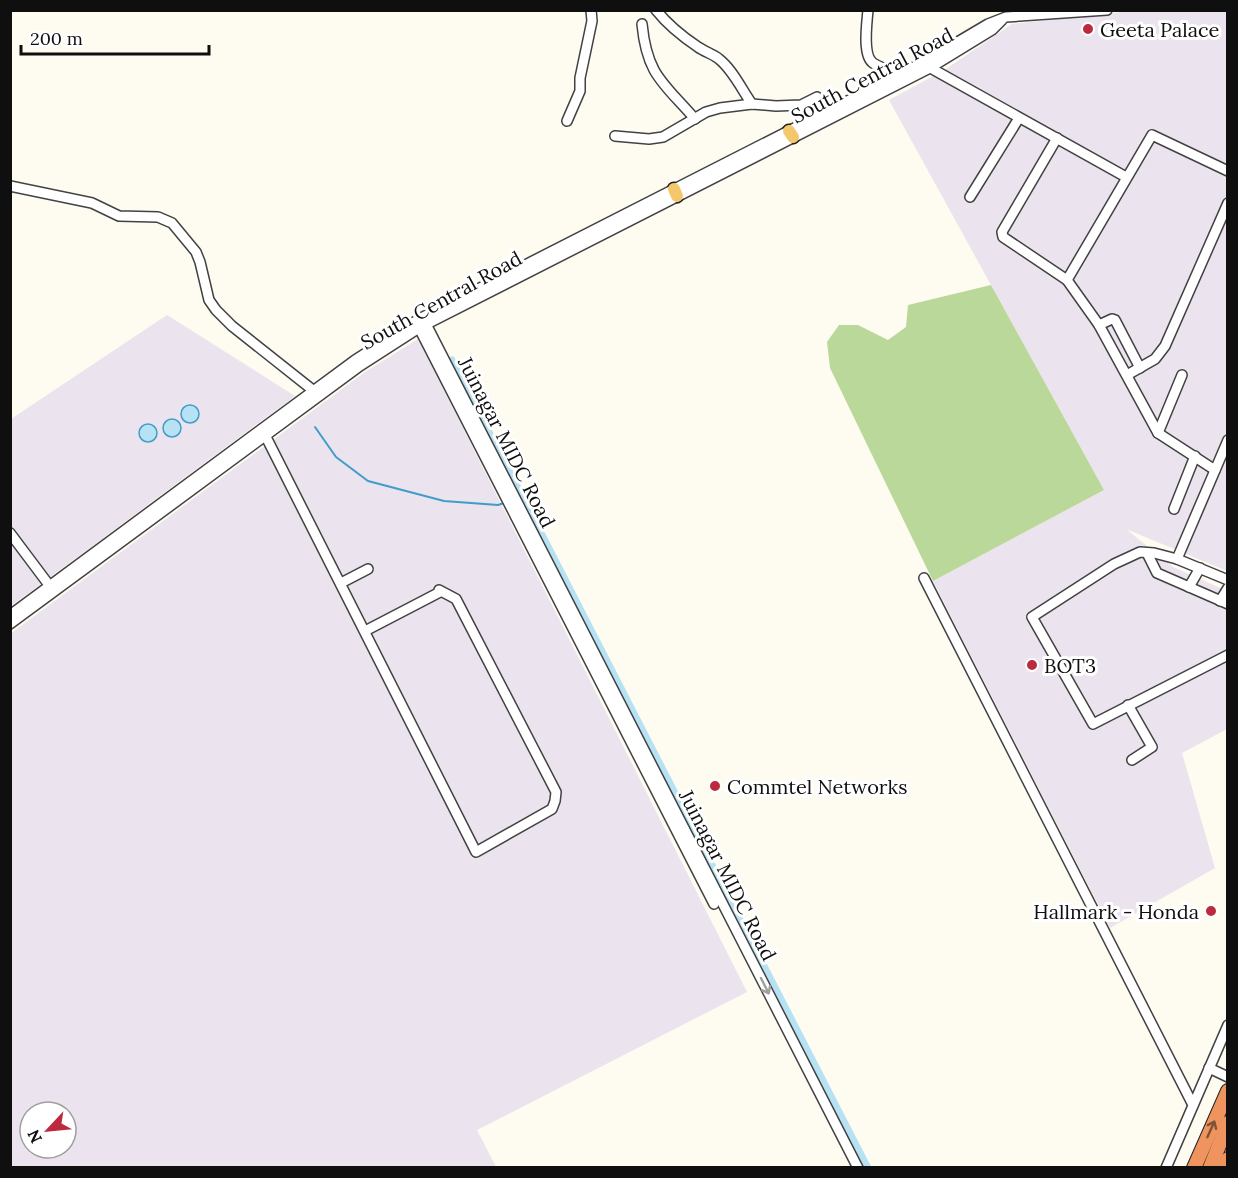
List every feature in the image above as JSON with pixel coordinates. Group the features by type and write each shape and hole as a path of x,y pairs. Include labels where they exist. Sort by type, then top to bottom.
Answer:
{"highway":[{"path":"1194,1167 1227,1091"},
{"path":"1210,1167 1227,1124"},
{"path":"1224,1167 1227,1159"}],"street":[{"path":"567,121 580,91 580,78 592,21 591,10"},
{"path":"656,10 663,20 679,33 719,59 752,104"},
{"path":"868,10 866,50 868,57 872,62 901,74"},
{"name":"South Central Road","path":"10,624 52,589 315,394 355,360 926,65 988,24 1006,16 1107,10"},
{"path":"642,24 647,58 670,93 695,118"},
{"path":"926,65 1126,177"},
{"name":"South Central Road","path":"791,134 901,74 926,65"},
{"path":"615,136 649,139 663,137 706,112 720,108 752,104 801,105 817,97"},
{"path":"970,197 1019,118"},
{"path":"1067,280 1152,135 1227,171"},
{"path":"1057,138 1002,232 1003,237 1067,280 1099,325 1158,434 1215,470"},
{"path":"10,186 92,203 119,216 158,217 172,223 196,252 209,300 216,310 232,326 315,394"},
{"path":"1127,375 1155,359 1165,346 1227,203"},
{"path":"1099,325 1112,319 1115,320 1140,369"},
{"name":"Juinagar MIDC Road","path":"421,324 682,833 858,1167"},
{"path":"1158,434 1182,375"},
{"path":"264,432 476,852 552,809 556,792 456,599 439,590 440,592 365,631"},
{"path":"1177,559 1227,440"},
{"path":"1174,508 1195,456"},
{"path":"10,532 52,589"},
{"path":"1227,580 1177,559 1140,552 1114,564 1032,617 1094,724 1227,655"},
{"path":"1147,553 1157,573 1224,602 1227,588"},
{"path":"1189,587 1200,568"},
{"path":"341,583 368,569"},
{"path":"924,578 1193,1105"},
{"name":"South Central Road","path":"10,615 52,589"},
{"path":"1128,705 1152,747 1132,760"},
{"name":"Juinagar MIDC Road","path":"682,833 714,904"},
{"path":"1166,1167 1227,1025"},
{"path":"1209,1068 1227,1077"}],"shaded area":[{"path":"1132,11 1227,11 1227,571 1126,529 1173,567 1227,591 1227,729 1182,753 1215,868 1110,928 933,581 1104,490 889,100 946,69 1012,24"},
{"path":"167,315 295,396 11,606 11,419"},
{"path":"418,339 747,992 477,1130 496,1167 11,1167 10,634 365,372"}],"green space":[{"path":"991,285 1104,490 933,581 830,368 827,342 839,325 858,325 888,340 906,327 908,305"}],"water":[{"path":"190,405 196,408 199,414 196,420 190,423 184,420 181,414 184,408"},
{"path":"168,419 176,419 181,424 179,435 168,437 163,432 163,424"},
{"path":"148,424 154,427 157,433 154,439 148,442 142,439 139,433 142,427"}],"waterway":[{"path":"452,360 868,1168"},
{"path":"315,427 336,457 368,481 444,501 498,505 504,503"}],"place":[{"name":"Geeta Palace","path":"1088,29"},
{"name":"BOT3","path":"1032,665"},
{"name":"Commtel Networks","path":"715,786"},
{"name":"Hallmark - Honda","path":"1211,911"}]}
